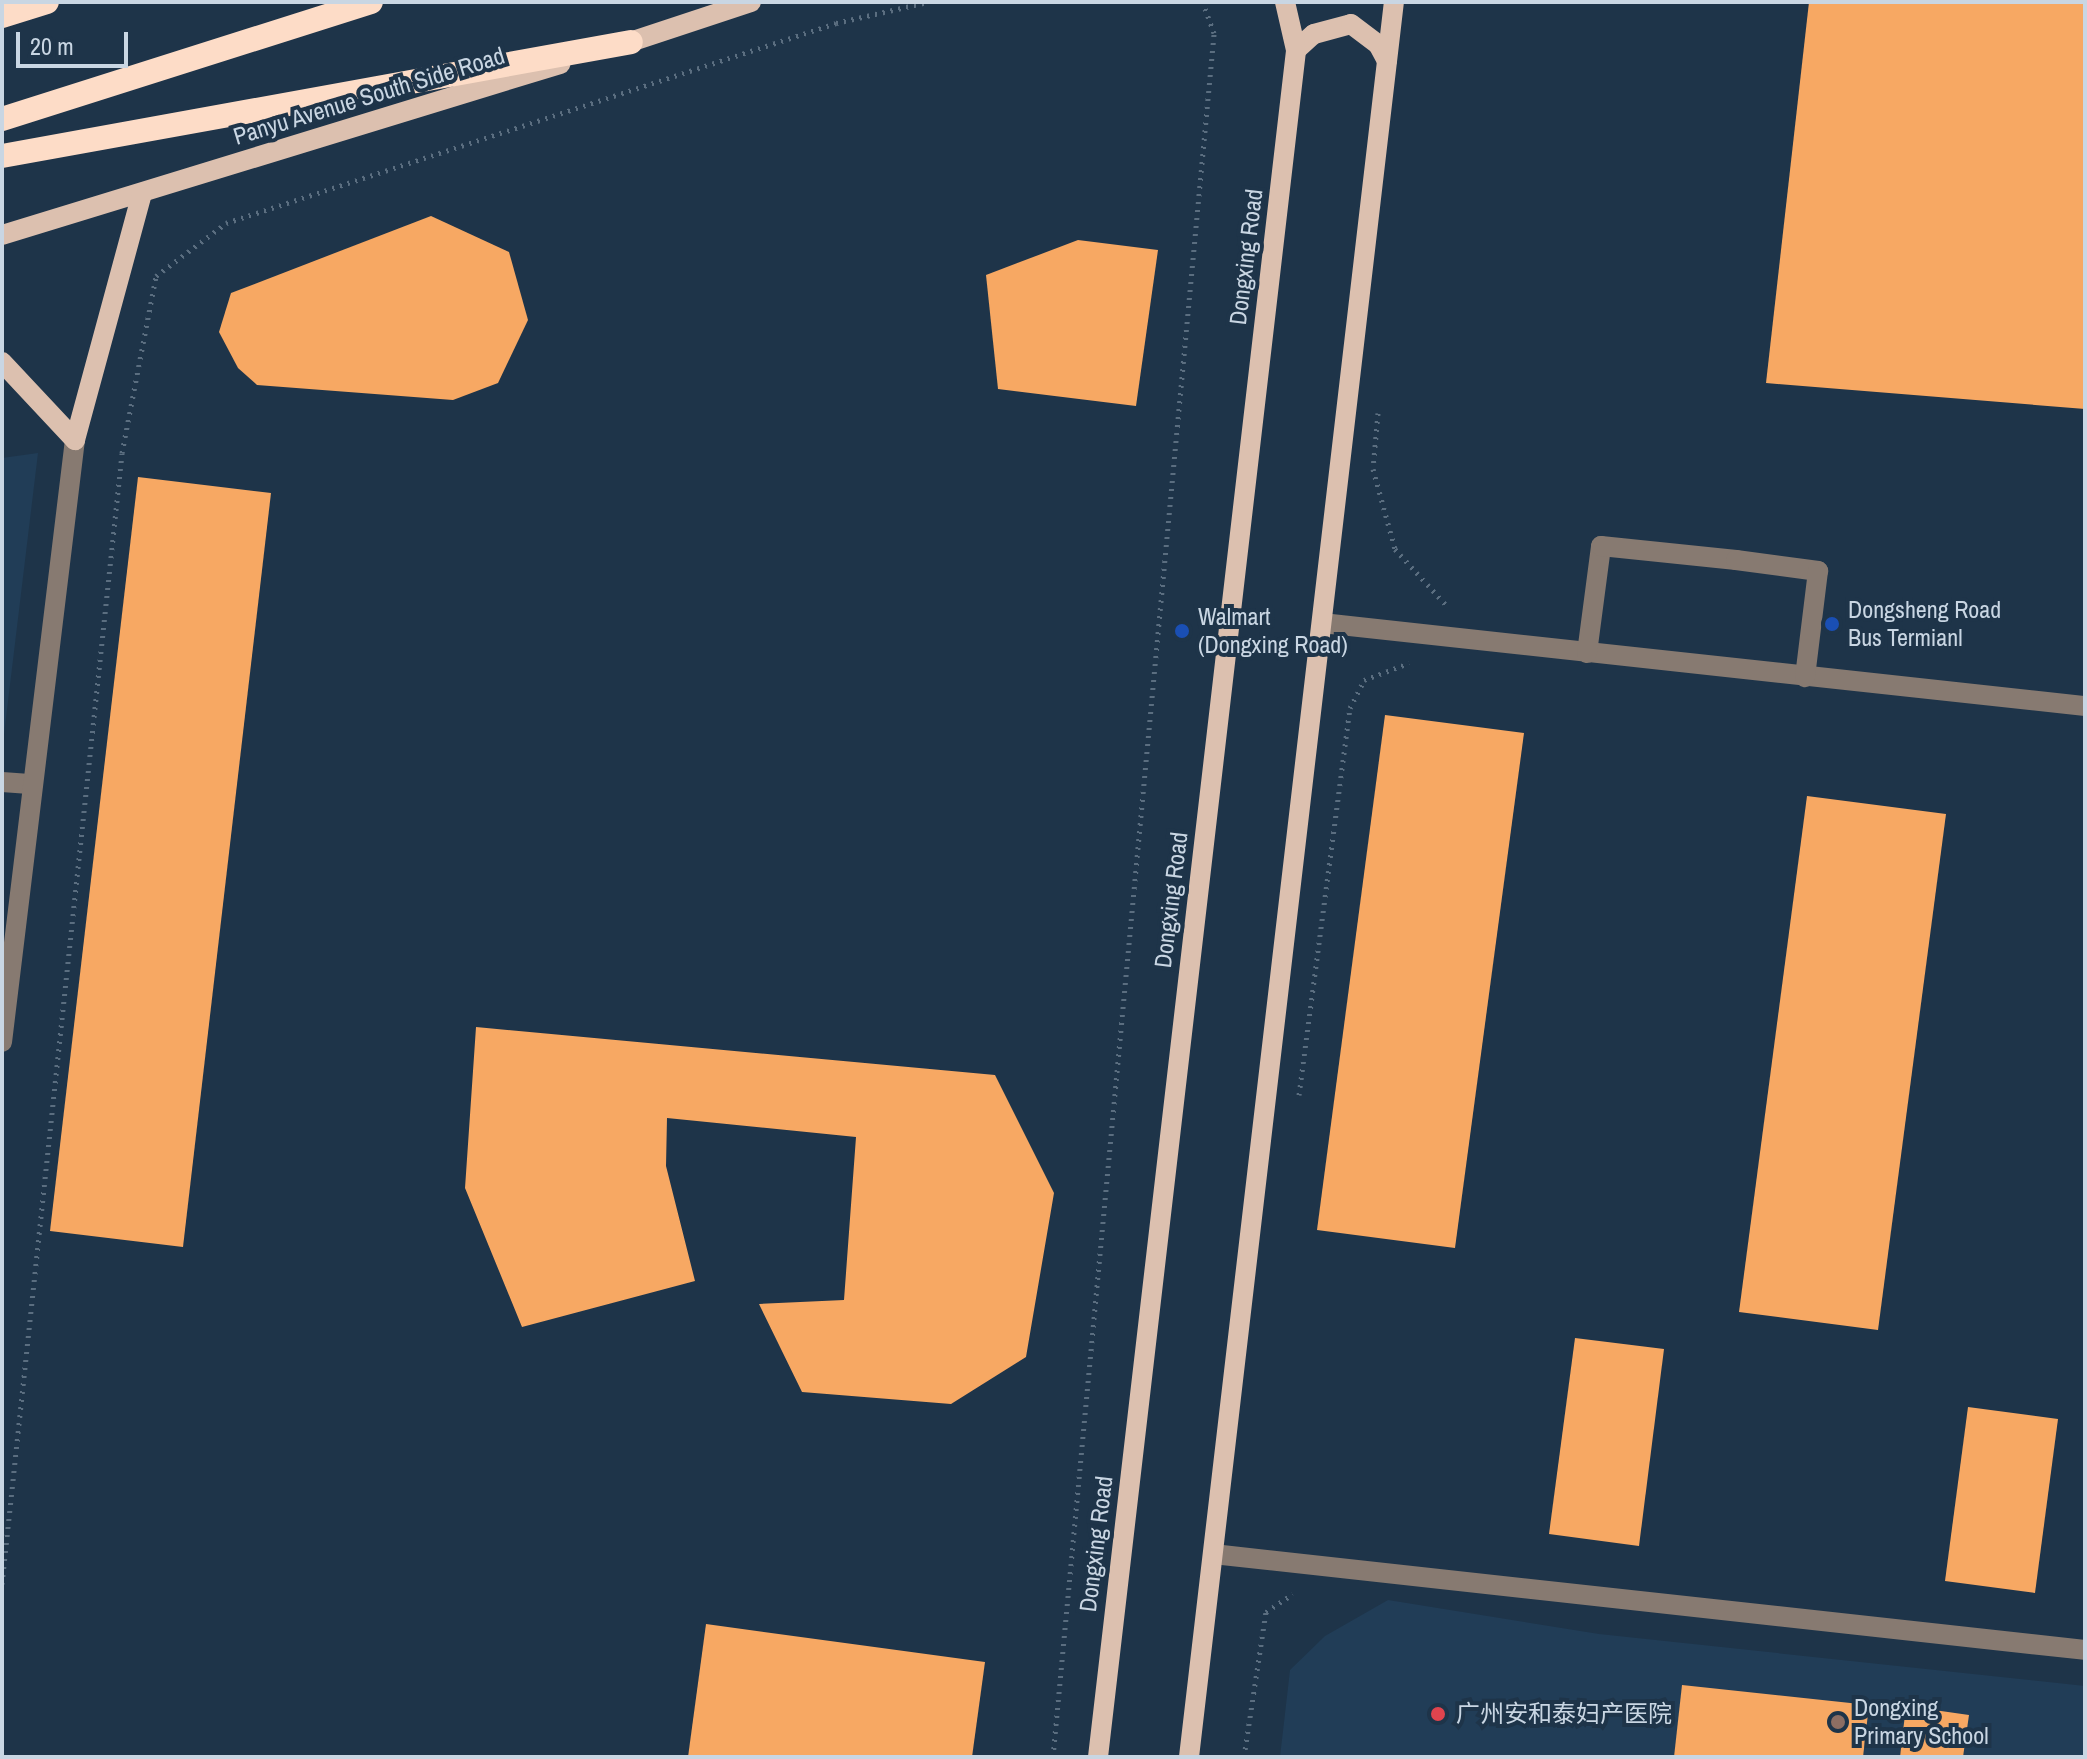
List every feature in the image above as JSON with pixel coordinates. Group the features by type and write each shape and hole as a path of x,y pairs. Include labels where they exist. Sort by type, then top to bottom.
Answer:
{"highway":[{"path":"2,16 47,2"},
{"path":"2,119 371,2"},
{"path":"2,156 631,42"}],"main road":[{"name":"Panyu Avenue South Side Road","path":"2,235 631,42 751,2"},
{"name":"Dongxing Road","path":"1098,1757 1296,50 1285,2"},
{"path":"1189,1757 1394,2"},
{"path":"1296,50 1314,34 1351,24 1372,37 1387,61"},
{"path":"75,440 142,193"},
{"path":"2,362 75,440"}],"street":[{"path":"2,1042 75,440"},
{"path":"1587,653 1601,546 1736,560 1818,571 1805,677"},
{"path":"1322,623 2085,706"},
{"path":"2,782 33,784"},
{"path":"1213,1554 2085,1650"}],"path":[{"path":"2,1584 122,453 156,276 226,223 836,23 928,2"},
{"path":"1053,1757 1214,33 1203,2"},
{"path":"1379,407 1373,469 1395,549 1455,611"},
{"path":"1298,1102 1350,708 1364,680 1417,662"},
{"path":"1244,1757 1266,1612 1303,1592"}],"shaded area":[{"path":"38,453 2,751 2,458"},
{"path":"1388,1600 1599,1634 2085,1686 2085,1757 1280,1757 1290,1670 1325,1636"}],"building":[{"path":"1809,2 2085,2 2085,409 1766,383"},
{"path":"431,216 509,252 528,320 498,383 453,400 257,385 238,368 219,332 231,293"},
{"path":"1078,240 1158,250 1136,406 998,389 986,275"},
{"path":"138,477 271,493 183,1247 50,1231"},
{"path":"1385,715 1524,733 1455,1248 1317,1230"},
{"path":"1807,796 1946,814 1878,1330 1739,1312"},
{"path":"476,1027 995,1075 1054,1193 1026,1357 951,1404 802,1392 759,1304 844,1300 856,1137 667,1118 666,1166 695,1281 522,1327 465,1188"},
{"path":"1575,1338 1664,1349 1639,1546 1549,1534"},
{"path":"1968,1407 2058,1419 2035,1593 1945,1581"},
{"path":"706,1624 985,1662 972,1757 688,1757"},
{"path":"1682,1685 1869,1705 1863,1757 1674,1757"},
{"path":"1906,1706 1969,1715 1963,1757 1900,1757"}],"place":[{"name":"Dongsheng Road Bus Termianl","path":"1832,624"},
{"name":"Walmart (Dongxing Road)","path":"1182,631"},
{"name":"广州安和泰妇产医院","path":"1438,1714"},
{"name":"Dongxing Primary School","path":"1838,1722"}]}
